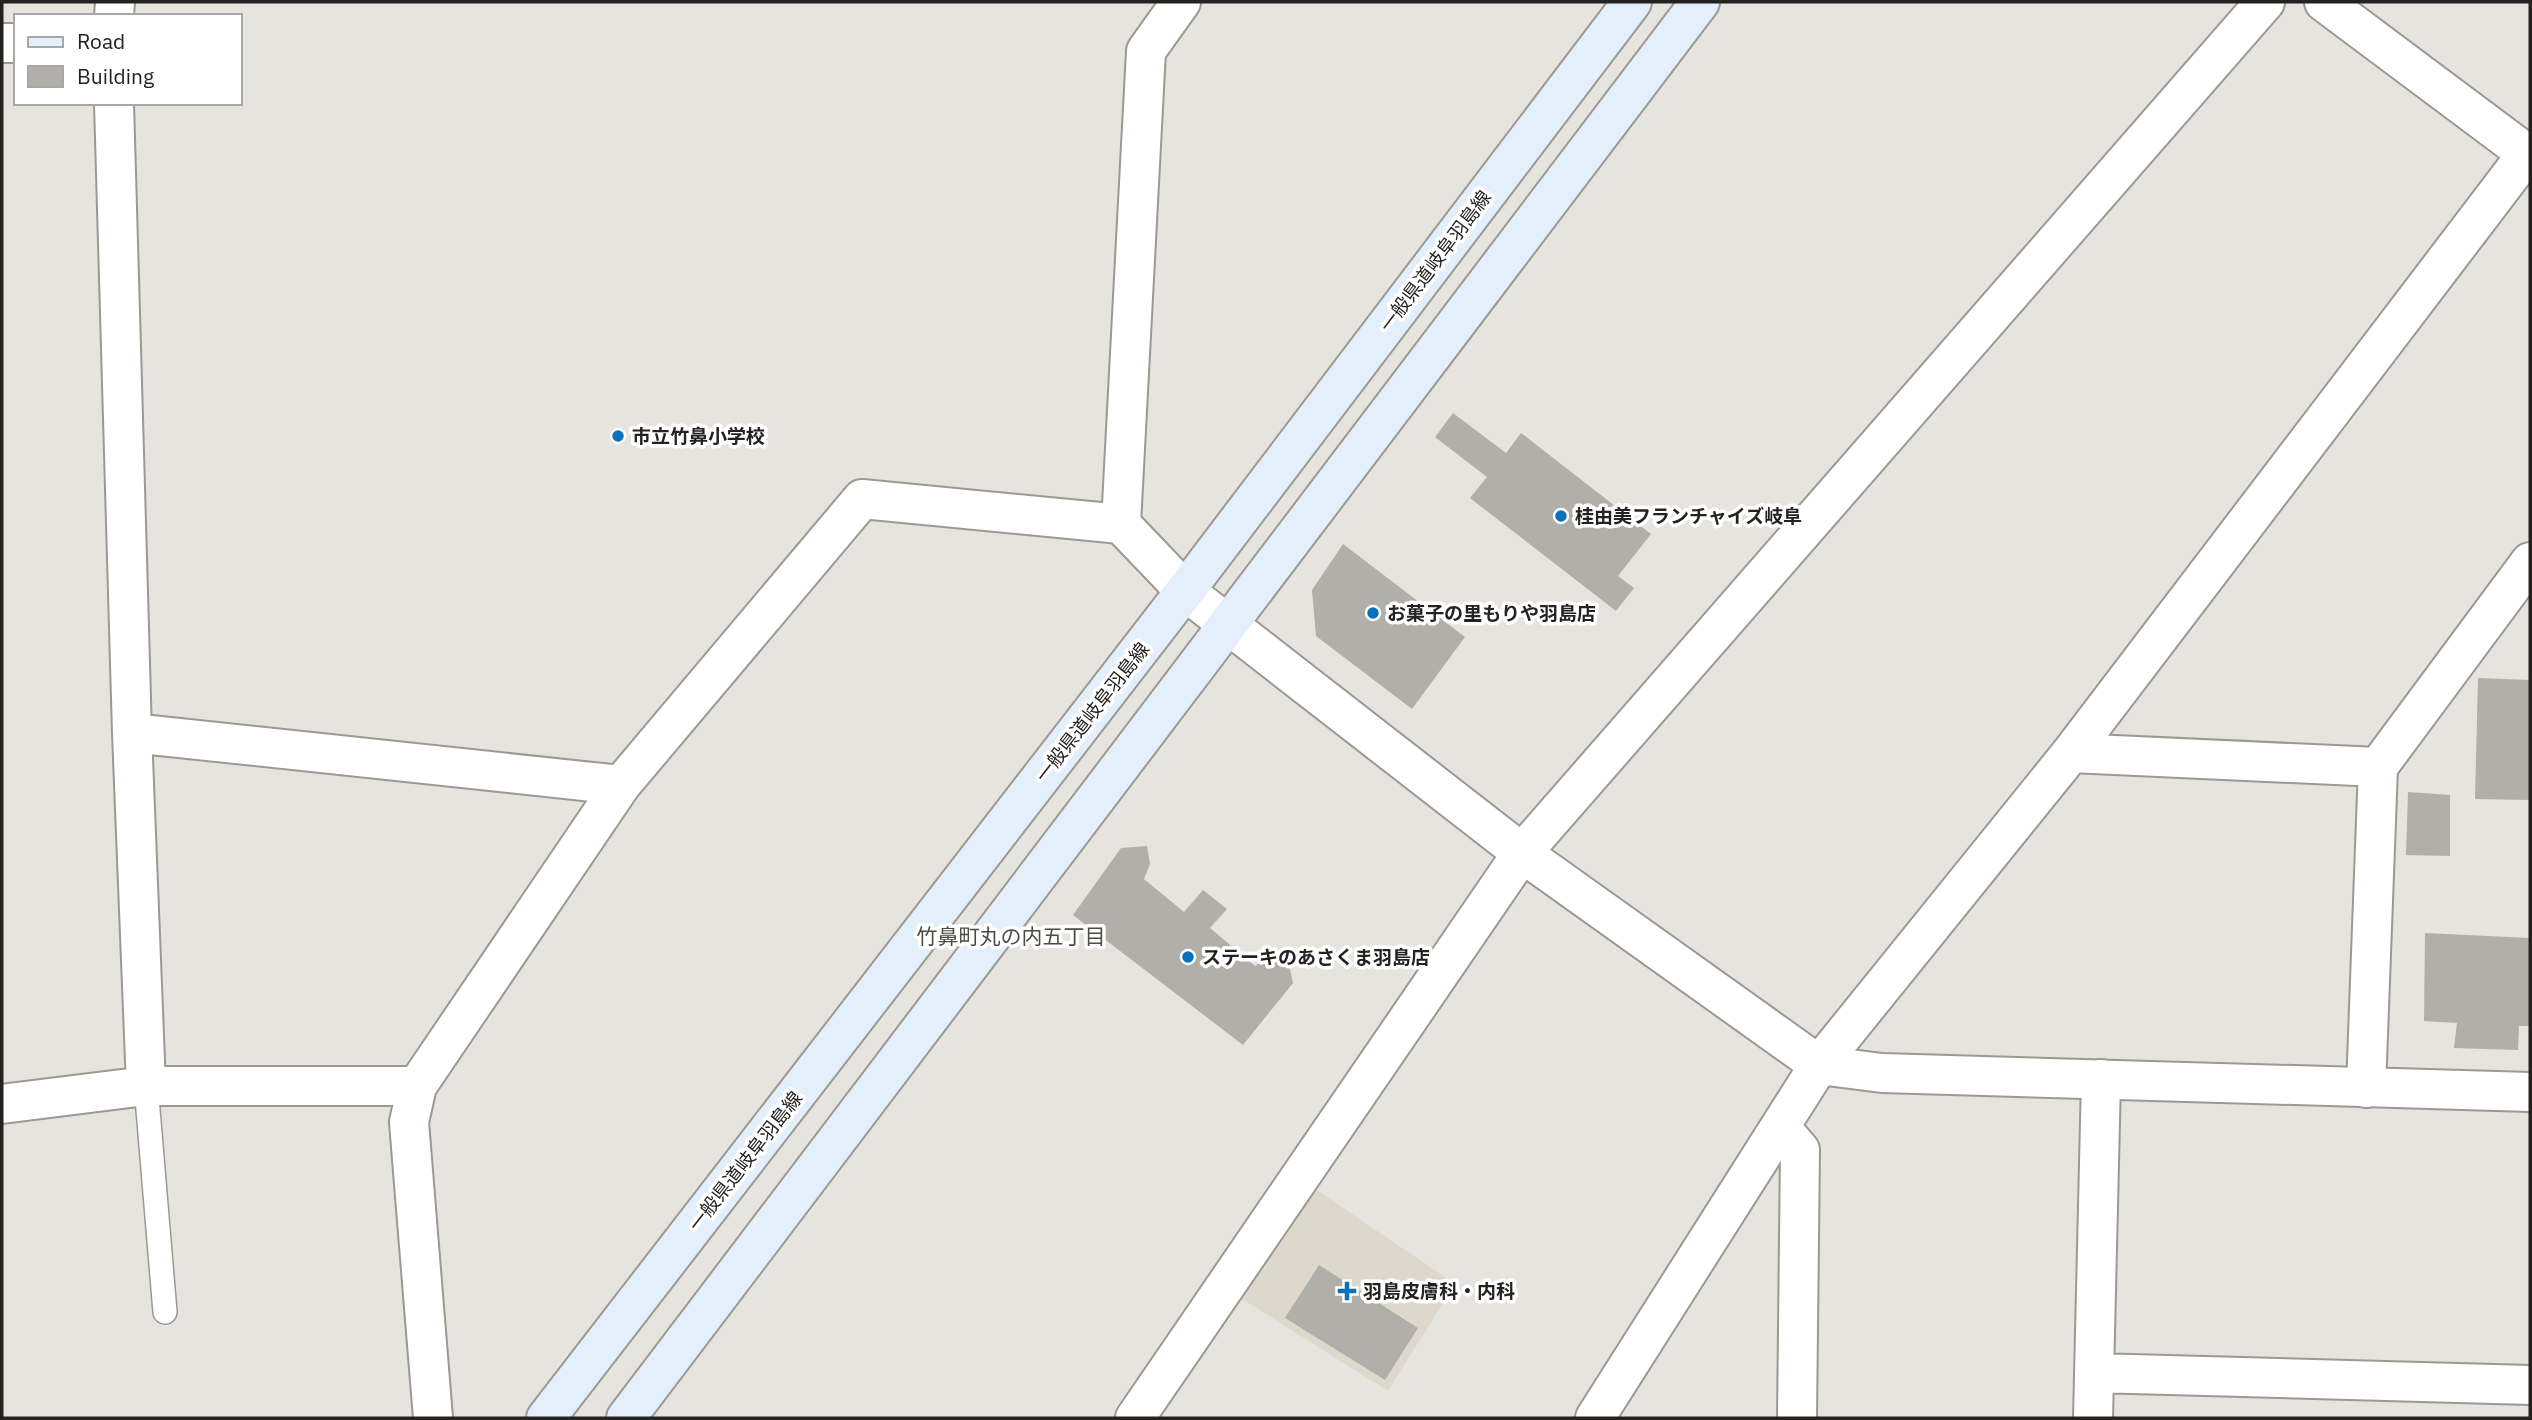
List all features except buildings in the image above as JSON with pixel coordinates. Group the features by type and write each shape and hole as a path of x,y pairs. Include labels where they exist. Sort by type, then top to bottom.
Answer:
{"main road":[{"name":"一般県道岐阜羽島線","path":"547,1418 1185,591 1632,2"},
{"path":"626,1418 1700,2"}],"street":[{"path":"1121,524 1146,51 1181,2"},
{"path":"1135,1418 1522,853 2265,2"},
{"path":"1595,1418 1819,1065 2071,752 2529,153 2324,2"},
{"path":"114,105 132,733 146,1086"},
{"path":"432,1418 409,1122 417,1086 621,785 862,499 1121,524 1185,591 1229,626 1522,853 1819,1065 1882,1073 2530,1092"},
{"path":"2366,1088 2378,767 2530,562"},
{"path":"132,733 621,785"},
{"path":"2071,752 2378,767"},
{"path":"2093,1418 2101,1079"},
{"path":"2,1104 146,1086 417,1086"},
{"path":"1780,1127 1800,1150 1797,1418"},
{"path":"2094,1373 2530,1385"}],"lane":[{"path":"146,1086 165,1312"}],"shaded area":[{"name":"羽島皮膚科・内科","path":"1314,1188 1455,1284 1388,1391 1239,1297"}],"place":[{"name":"市立竹鼻小学校","path":"618,436"},
{"name":"桂由美フランチャイズ岐阜","path":"1561,516"},
{"name":"お菓子の里もりや羽島店","path":"1373,613"},
{"name":"ステーキのあさくま羽島店","path":"1188,957"},
{"name":"羽島皮膚科・内科","path":"1347,1291"}],"district":[{"name":"竹鼻町丸の内五丁目","path":"1011,936"}]}
